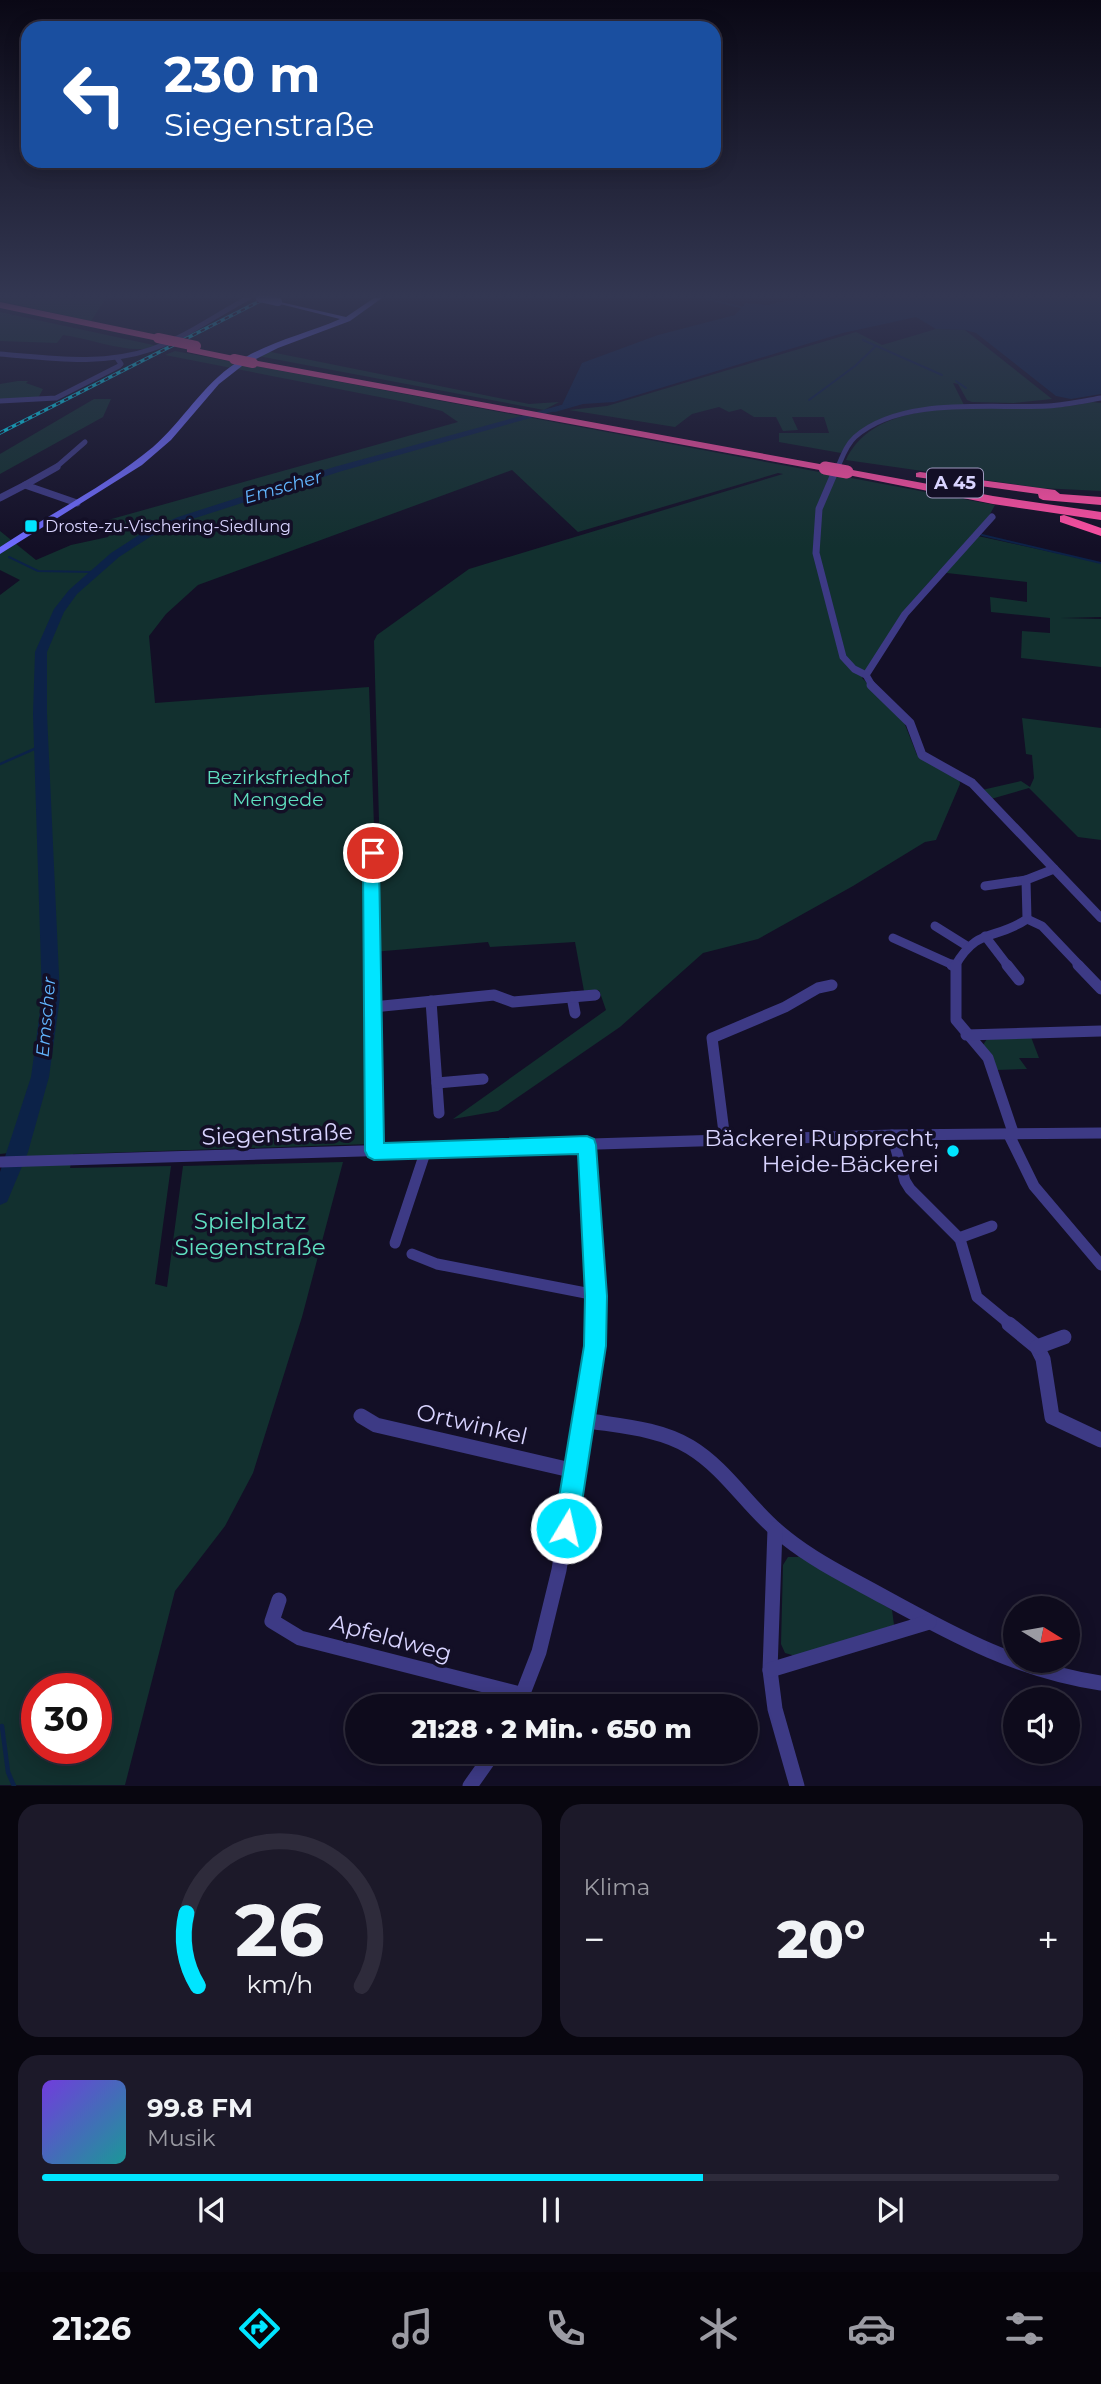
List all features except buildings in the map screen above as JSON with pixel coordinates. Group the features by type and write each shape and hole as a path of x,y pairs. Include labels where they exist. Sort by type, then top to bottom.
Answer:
{"highway":[{"name":"A 45","path":"360,381 827,465 993,500 1101,516"},
{"name":"A 45","path":"848,469 874,470 1036,496 1101,501"},
{"path":"874,470 1058,493 1101,495"},
{"path":"993,500 1101,532"}],"main road":[{"path":"0,551 156,450 217,381"}],"street":[{"path":"0,401 56,398 89,381"},
{"path":"1101,398 1051,407 942,408 913,412 871,425 851,441 819,509 815,542 841,653 854,669 866,675 870,683 910,723 922,755 972,783 1101,918"},
{"path":"0,498 59,466 85,442"},
{"path":"25,485 77,503"},
{"path":"866,675 905,614 992,517"},
{"path":"374,1151 371,864 378,829"},
{"path":"985,886 1026,880 1054,869"},
{"path":"1026,880 1027,919"},
{"path":"1027,919 1017,926 985,936 967,946 954,966 956,1020 988,1058 1011,1135 1034,1186 1101,1265"},
{"path":"1027,919 1042,926 1101,989"},
{"path":"935,926 967,946"},
{"path":"985,936 1019,980"},
{"path":"893,939 954,966"},
{"path":"725,1140 712,1038 785,1007 818,988 832,985"},
{"path":"373,1007 494,995 513,1002 595,995"},
{"path":"572,997 575,1013"},
{"path":"431,1001 439,1113"},
{"path":"966,1035 1101,1031"},
{"path":"437,1083 483,1079"},
{"name":"Siegenstraße","path":"0,1162 892,1135 1101,1133"},
{"path":"892,1135 910,1189 959,1237 977,1297 1037,1347 1043,1359 1052,1417 1101,1440"},
{"path":"524,1694 539,1652 559,1570 595,1346 596,1296 587,1145"},
{"path":"395,1243 426,1150"},
{"path":"959,1237 992,1226"},
{"path":"412,1254 437,1264 596,1296"},
{"path":"1037,1347 1064,1337"},
{"name":"Ortwinkel","path":"361,1416 376,1425 575,1471"},
{"path":"583,1420 662,1436 691,1447 775,1530 828,1567 976,1647 1022,1667 1069,1680 1101,1683"},
{"path":"775,1530 770,1670 775,1709 797,1786"},
{"name":"Apfeldweg","path":"279,1600 272,1621 300,1638 496,1694"},
{"path":"770,1670 929,1622"},
{"path":"470,1786 486,1764"}],"green space":[{"path":"28,381 26,383 43,389 37,400 0,401 0,384"},
{"path":"300,381 337,381 995,505 978,536 1101,563 1101,617 1061,618 1101,619 1101,667 1021,658 1022,631 1050,633 1050,618 991,612 990,597 1027,602 1027,582 938,572 902,613 862,678 902,717 917,755 959,778 960,784 936,840 925,842 758,939 703,953 620,1027 498,1111 453,1119 606,1010 599,990 584,991 575,942 490,947 488,942 373,952 370,1144 73,1154 70,1168 171,1166 155,1284 167,1287 183,1166 343,1162 302,1317 253,1473 225,1526 175,1591 125,1785 0,1785 0,1196 28,1119 45,1039 9,1153 0,1154 0,595 20,580 0,570 0,531 36,560 71,545 108,537 112,530 108,520 458,422 442,411","holes":["512,470 578,532 778,473 783,474 469,569 377,635 374,641 380,857 374,826 369,687 155,703 149,636 166,614 198,585"]},
{"path":"392,381 417,381 529,404 559,402 544,410"},
{"path":"690,381 1030,381 1052,399 1014,403 972,402 967,400 958,384 953,383 964,405 895,414 865,428 852,438 841,453 779,442 779,433 829,433 824,417 792,417 798,430 783,431 776,417 754,417 741,409 729,412 719,407 692,414 675,427 569,410 607,406"},
{"path":"94,399 111,399 103,417 0,474 0,454"},
{"path":"1101,403 1101,491 1040,488 846,460 862,438 885,423 912,414 973,408 1060,407"},
{"path":"1022,718 1101,728 1101,840 1078,837 1029,788 991,799 982,790 1021,781 1030,787 1034,778 1032,755 1026,754"},
{"path":"1031,1037 1039,1058 1019,1058 1027,1069 996,1070 983,1045 987,1039"},
{"path":"800,1554 892,1610 894,1625 793,1658 785,1653 781,1644 783,1565 788,1557 798,1557"}],"water":[{"path":"573,381 683,381 614,402 583,404 555,412 545,410 562,405"},
{"path":"1037,381 1101,381 1101,394 1071,399 1056,396"}],"waterway":[{"path":"809,400 834,381"},
{"path":"956,381 966,388"},
{"name":"Emscher","path":"0,1196 18,1152 40,1077 51,997 40,714 41,652 58,612 73,592 115,555 146,535 182,519 338,469 568,406"},
{"path":"982,535 1101,563"},
{"path":"9,557 38,571 93,572"},
{"path":"0,764 41,746"},
{"path":"2,1726 8,1772 14,1786"}],"railway":[{"path":"0,433 102,381"}],"place":[{"name":"Droste-zu-Vischering-Siedlung","path":"31,526"},
{"name":"Bäckerei Rupprecht, Heide-Bäckerei","path":"953,1151"}],"route":[{"path":"373,853 374,1151 587,1145 596,1296 595,1346 566,1528"}],"park label":[{"name":"Bezirksfriedhof Mengede","path":"278,788"},
{"name":"Spielplatz Siegenstraße","path":"250,1234"}]}
